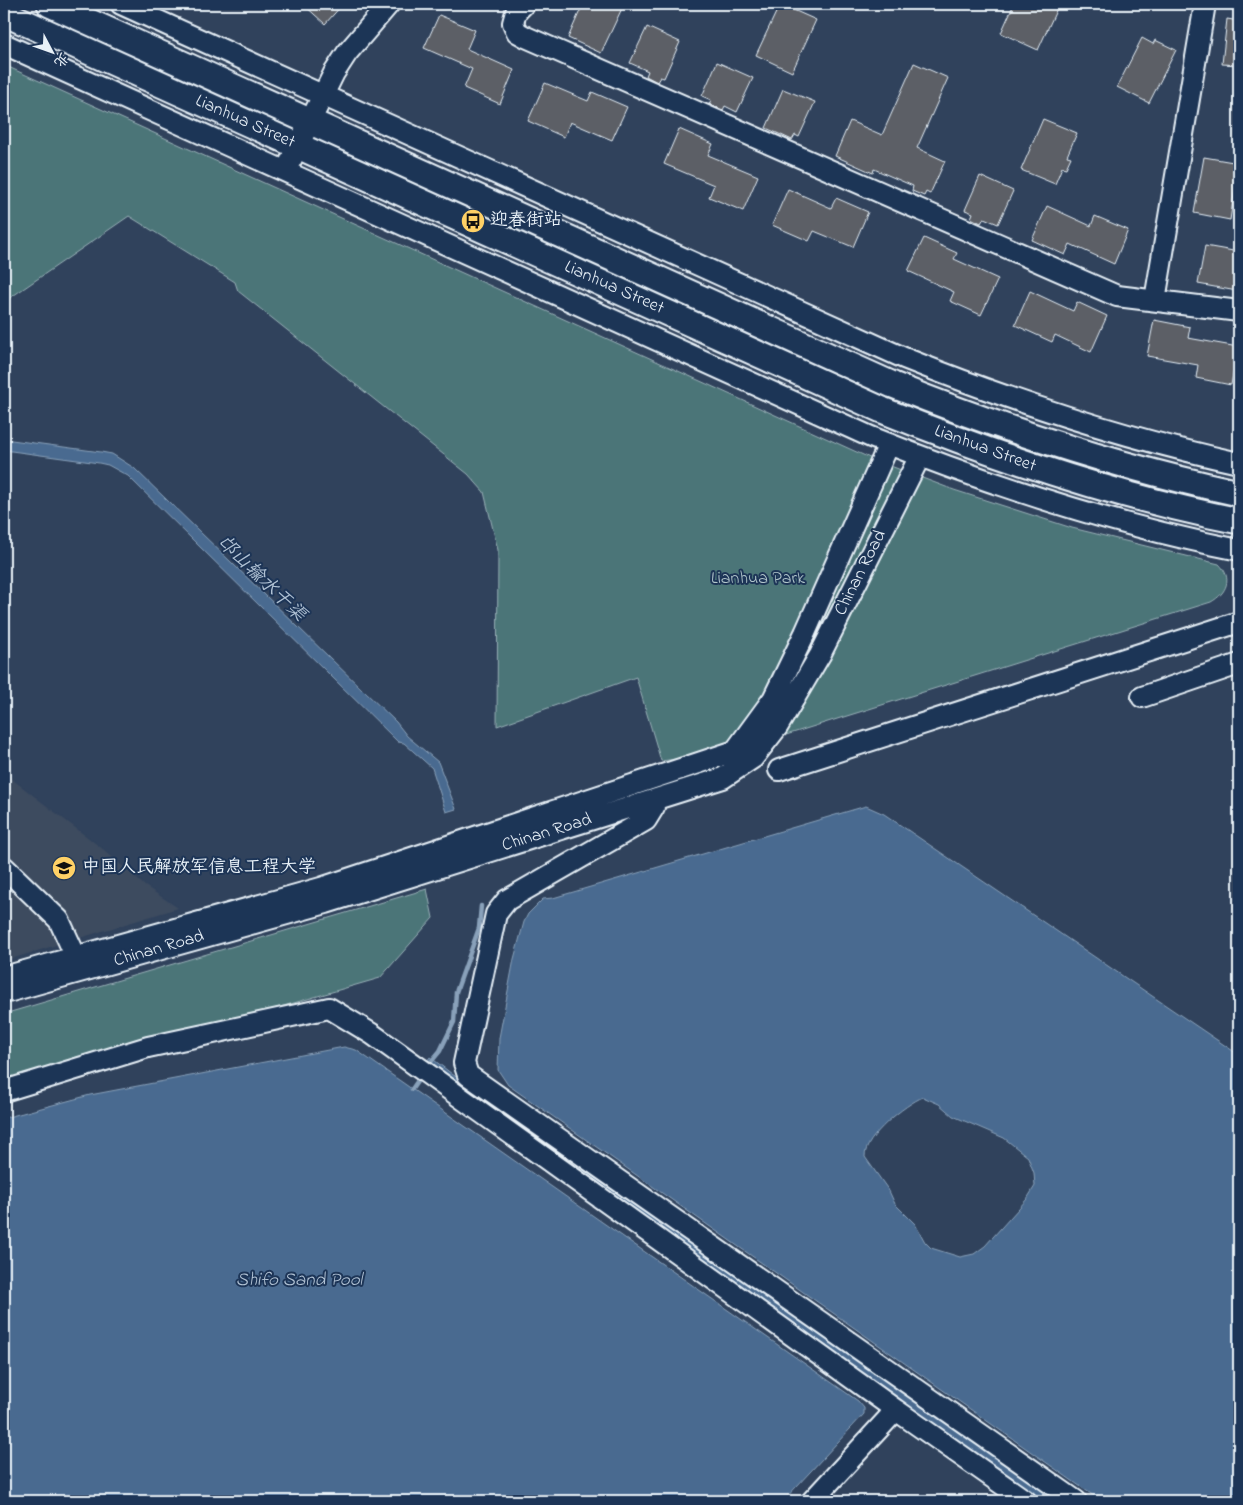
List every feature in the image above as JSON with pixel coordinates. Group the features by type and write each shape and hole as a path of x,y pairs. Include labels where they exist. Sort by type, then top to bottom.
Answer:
{"main road":[{"name":"Lianhua Street","path":"50,4 893,385 946,406 1110,462 1239,493"},
{"name":"Lianhua Street","path":"4,13 882,410 962,442 1112,491 1239,521"}],"street":[{"path":"121,4 896,354 982,390 1128,437 1239,463"},
{"path":"285,172 323,95 347,53 389,4"},
{"path":"524,4 516,12 513,23 517,32 526,37 1117,296 1239,311"},
{"path":"1155,300 1206,4"},
{"name":"Lianhua Street","path":"4,44 889,444 1004,487 1104,519 1239,550"},
{"name":"Chinan Road","path":"4,977 322,888 735,751 773,699 805,633 889,444"},
{"name":"Chinan Road","path":"4,993 326,902 724,778 753,758 778,726 820,655 920,456"},
{"path":"779,770 1239,622"},
{"path":"1142,697 1239,664"},
{"path":"654,800 654,807 646,820 507,900 501,906 496,914 464,1063 465,1070 476,1081 1076,1501"},
{"path":"4,867 59,920 76,957"},
{"path":"4,1091 148,1047 329,1008 372,1034 425,1071 896,1410 1026,1501"},
{"path":"812,1501 896,1410"}],"shaded area":[{"name":"中国人民解放军信息工程大学","path":"4,773 104,850 145,886 178,908 4,961"}],"green space":[{"name":"Lianhua Park","path":"4,65 872,459 954,490 1072,528 1219,564 1227,580 1224,590 1211,602 735,751 661,761 636,677 497,726 498,550 484,492 468,474 238,291 235,282 129,216 4,302"},
{"path":"427,889 433,918 380,978 4,1087 4,1014"}],"water":[{"path":"4,439 112,454 134,468 396,722 407,736 438,762 456,809 446,812 432,768 404,743 398,742 128,476 108,465 99,463 4,450"},
{"path":"866,806 884,814 1239,1055 1239,1501 1101,1501 508,1085 498,1070 499,1038 514,959 528,914 543,899 553,898","holes":["923,1097 939,1104 953,1116 1004,1138 1028,1157 1034,1173 1035,1186 1027,1199 985,1246 974,1254 960,1257 931,1248 925,1242 915,1224 895,1204 889,1191 865,1157 871,1140 897,1114"]},
{"name":"Shifo Sand Pool","path":"344,1047 356,1050 858,1401 864,1408 864,1414 783,1501 4,1501 4,1118 90,1095"},
{"path":"430,1057 1057,1501 1044,1501 425,1064"}],"building":[{"path":"303,4 343,4 325,24"},
{"path":"583,4 624,4 601,53 568,38"},
{"path":"780,4 816,20 792,72 756,55"},
{"path":"1014,4 1059,4 1038,50 1001,33"},
{"path":"439,15 475,30 467,49 514,70 500,104 464,88 472,69 424,48"},
{"path":"1227,19 1239,21 1239,65 1222,64"},
{"path":"647,27 680,42 664,78 660,77 657,82 646,76 648,71 630,63"},
{"path":"1142,38 1153,44 1155,40 1176,50 1149,103 1117,87"},
{"path":"717,62 753,78 737,112 725,106 723,110 709,104 711,100 702,96"},
{"path":"914,63 948,78 917,148 945,161 930,194 926,192 924,196 912,191 913,186 874,169 873,173 835,156 850,121 882,135"},
{"path":"545,83 588,101 592,92 627,107 612,140 570,122 564,137 528,121"},
{"path":"783,89 815,102 799,137 795,135 792,140 766,128"},
{"path":"1043,119 1077,133 1067,156 1071,157 1066,168 1062,167 1055,184 1021,170"},
{"path":"679,129 713,144 708,155 758,176 743,211 709,197 714,185 664,164"},
{"path":"1204,157 1239,163 1230,220 1194,213"},
{"path":"980,176 1013,191 998,224 984,218 981,223 971,218 973,213 965,210"},
{"path":"788,189 831,208 836,198 868,212 853,247 814,231 809,241 772,225"},
{"path":"1047,206 1091,226 1095,216 1128,230 1114,264 1070,244 1065,255 1032,240"},
{"path":"924,238 957,253 954,259 998,279 981,315 950,301 954,292 908,271"},
{"path":"1205,246 1239,252 1237,291 1198,284"},
{"path":"1030,291 1073,311 1077,302 1107,316 1091,352 1055,335 1052,342 1015,325"},
{"path":"1154,320 1190,327 1188,338 1238,347 1231,385 1196,378 1198,365 1147,356"}],"waterway":[{"path":"430,1063 440,1051 454,1022 456,992 479,928 481,906"},
{"path":"412,1089 421,1076"}],"place":[{"name":"迎春街站","path":"473,221"},
{"name":"中国人民解放军信息工程大学","path":"64,868"}],"water label":[{"name":"邙山输水干渠","path":"261,579"}]}
